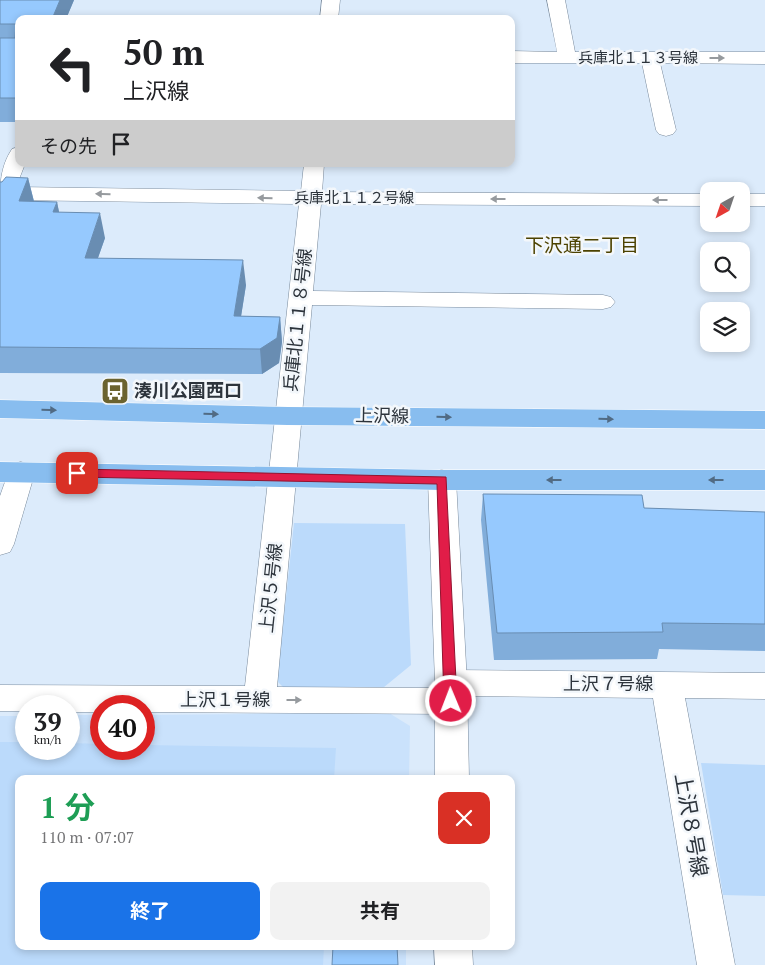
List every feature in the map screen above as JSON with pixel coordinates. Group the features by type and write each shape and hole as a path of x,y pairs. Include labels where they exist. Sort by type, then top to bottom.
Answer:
{"main road":[{"name":"上沢線","path":"0,409 288,416 765,420"},
{"path":"11,472 442,480 765,480"}],"street":[{"path":"329,15 331,0"},
{"path":"556,0 567,57"},
{"name":"兵庫北１１３号線","path":"515,57 765,58"},
{"path":"650,58 666,130"},
{"path":"1,195 15,162"},
{"name":"兵庫北１１８号線","path":"282,476 314,167"},
{"name":"兵庫北１１２号線","path":"1,195 700,200"},
{"path":"750,200 765,200"},
{"path":"300,298 604,302"},
{"path":"0,544 11,472"},
{"name":"上沢５号線","path":"260,700 282,476"},
{"path":"442,480 451,692 452,775"},
{"name":"上沢７号線","path":"451,692 667,685 765,686"},
{"name":"上沢８号線","path":"667,685 716,965"},
{"name":"上沢１号線","path":"0,698 260,700 451,692"},
{"path":"453,950 454,965"}],"shaded area":[{"path":"294,523 405,524 411,665 378,692 288,692 277,681"},
{"path":"389,713 410,726 409,775 15,775 15,950 406,950 406,965 0,965 0,716 15,716 15,760 80,760 80,715 90,715 90,760 155,760 155,715"},
{"path":"0,742 15,742 15,760 80,760 80,743 90,744 90,760 155,760 155,745 336,748 334,775 15,775 15,950 324,950 323,965 0,965"},
{"path":"701,763 765,765 765,896 723,895"}],"building":[{"path":"0,0 60,0 54,15 15,15 15,24 0,24"},
{"path":"0,38 15,38 15,98 0,98"},
{"path":"6,177 28,178 19,201 57,202 53,212 100,213 85,258 243,260 234,316 280,317 277,338 260,349 0,347 0,182"},
{"path":"483,494 642,495 644,508 765,512 765,624 662,623 663,632 497,633"},
{"path":"333,950 397,950 398,965 332,965"}],"place":[{"name":"湊川公園西口","path":"115,391"}],"district":[{"name":"下沢通二丁目","path":"582,245"}],"route":[{"path":"77,473 442,480 451,701"}]}
